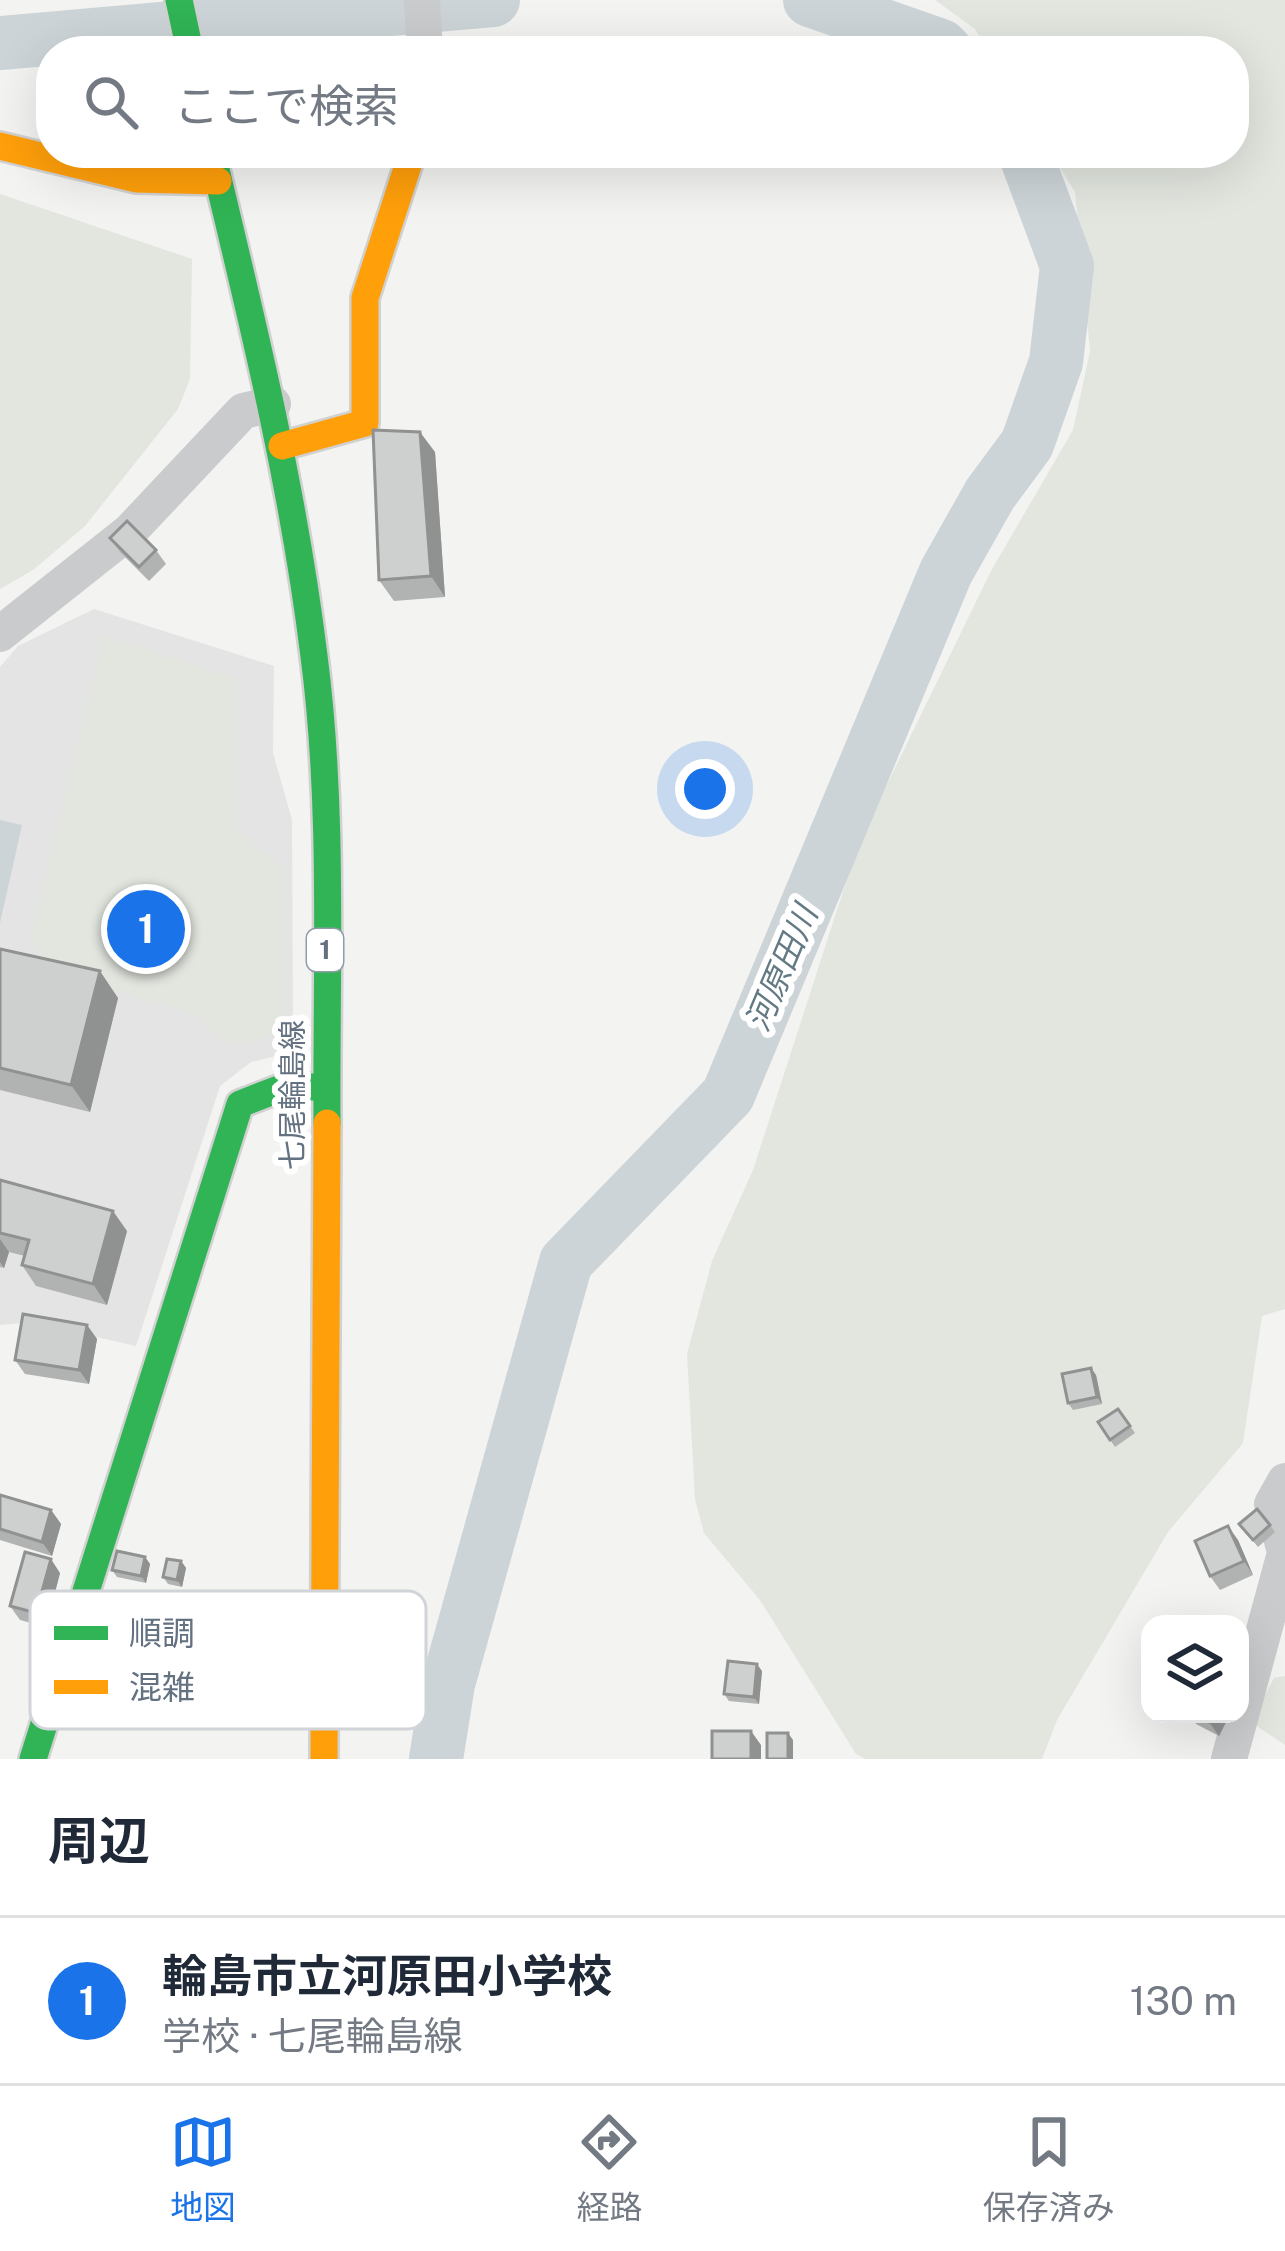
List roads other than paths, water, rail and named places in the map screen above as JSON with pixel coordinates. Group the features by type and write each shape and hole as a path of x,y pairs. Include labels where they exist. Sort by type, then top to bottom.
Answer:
{"main road":[{"path":"179,0 187,36"},
{"path":"0,146 36,155"},
{"path":"87,168 139,181 218,182"},
{"name":"七尾輪島線","path":"215,168 282,446 318,701 325,806 324,1591"},
{"path":"282,446 365,423 365,298 407,168"},
{"path":"86,1591 240,1105 284,1087 326,1087"},
{"path":"33,1759 42,1729"},
{"name":"七尾輪島線","path":"324,1729 324,1759"}],"street":[{"path":"422,0 424,36"},
{"path":"0,634 130,531 243,411 273,404"},
{"path":"1228,1759 1285,1552 1272,1504 1285,1480"}],"waterway":[{"name":"河原田川","path":"80,36 493,0"},
{"name":"河原田川","path":"810,0 913,36"},
{"name":"河原田川","path":"0,43 36,40"},
{"name":"河原田川","path":"436,1759 448,1684 566,1262 728,1095 946,572 990,494 1027,444 1056,362 1067,266 1031,168"}],"place":[{"name":"輪島市立河原田小学校","path":"146,929"}]}
